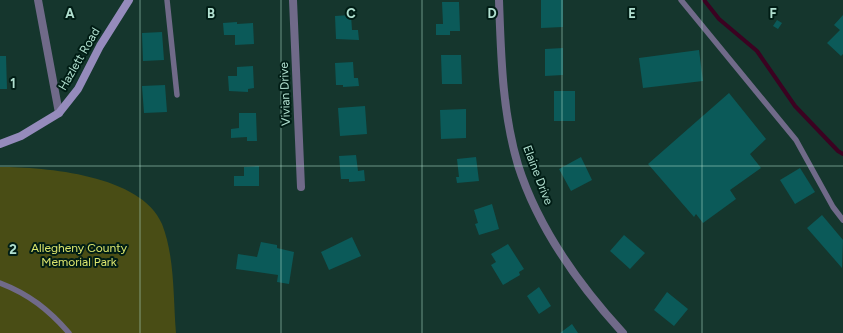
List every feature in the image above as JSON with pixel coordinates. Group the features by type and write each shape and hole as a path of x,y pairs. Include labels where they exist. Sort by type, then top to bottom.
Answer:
{"street":[{"path":"38,0 60,113"},
{"name":"Hazlett Road","path":"0,144 22,136 60,113 78,89 100,46 129,0"},
{"name":"Vivian Drive","path":"294,0 301,187"},
{"name":"Elaine Drive","path":"499,0 503,88 511,135 519,166 543,221 555,244 593,298 623,333"}],"lane":[{"path":"167,0 177,95"},
{"path":"681,0 796,140 829,200 843,220"},
{"path":"0,283 34,299 57,319 69,333"}],"green space":[{"name":"Allegheny County Memorial Park","path":"0,167 41,169 90,177 114,184 135,194 151,207 162,224 169,250 173,278 176,333 0,333"}],"building":[{"path":"541,0 563,0 563,27 541,28"},
{"path":"442,2 459,2 460,31 450,31 450,35 436,35 436,24 443,24"},
{"path":"351,15 352,30 358,30 359,40 336,39 335,16"},
{"path":"843,15 843,54 841,56 827,43 840,30 834,25"},
{"path":"777,20 782,23 778,29 773,26"},
{"path":"237,22 237,24 253,23 254,44 235,45 235,35 224,35 223,23"},
{"path":"162,32 164,60 143,61 142,33"},
{"path":"563,48 563,75 545,76 545,49"},
{"path":"699,50 703,81 643,88 639,58"},
{"path":"441,55 461,55 462,84 442,84"},
{"path":"0,56 6,56 7,89 0,89"},
{"path":"353,62 354,78 358,78 359,86 343,87 343,85 336,85 335,63"},
{"path":"253,66 254,88 248,89 248,92 229,91 228,76 237,76 237,67"},
{"path":"165,85 167,112 144,113 142,86"},
{"path":"554,91 575,91 575,121 554,121"},
{"path":"729,93 766,139 750,154 761,168 730,190 736,199 703,223 696,214 694,217 648,164"},
{"path":"365,106 367,134 340,136 338,108"},
{"path":"466,109 466,138 441,139 440,110"},
{"path":"239,113 256,113 257,141 247,141 247,137 231,138 231,129 239,128"},
{"path":"356,155 358,171 364,170 365,181 349,182 349,179 341,179 339,156"},
{"path":"476,157 479,181 457,183 456,177 459,177 457,159"},
{"path":"581,157 592,180 571,191 559,169"},
{"path":"259,166 259,186 234,186 234,176 244,176 244,167"},
{"path":"800,168 815,192 795,204 780,180"},
{"path":"492,204 499,229 479,235 475,224 478,223 474,210"},
{"path":"822,215 843,240 842,268 807,228"},
{"path":"624,235 645,253 630,269 610,251"},
{"path":"352,237 361,256 329,270 321,252"},
{"path":"261,242 277,245 277,248 294,252 289,284 277,282 278,275 236,269 238,254 257,257"},
{"path":"508,244 524,269 519,272 520,275 503,285 491,265 496,262 491,254"},
{"path":"539,287 551,306 539,314 527,296"},
{"path":"667,292 688,309 674,326 654,310"},
{"path":"572,324 578,333 560,333"}],"waterway":[{"path":"704,0 719,19 757,51 795,106 838,151 843,154"}]}
